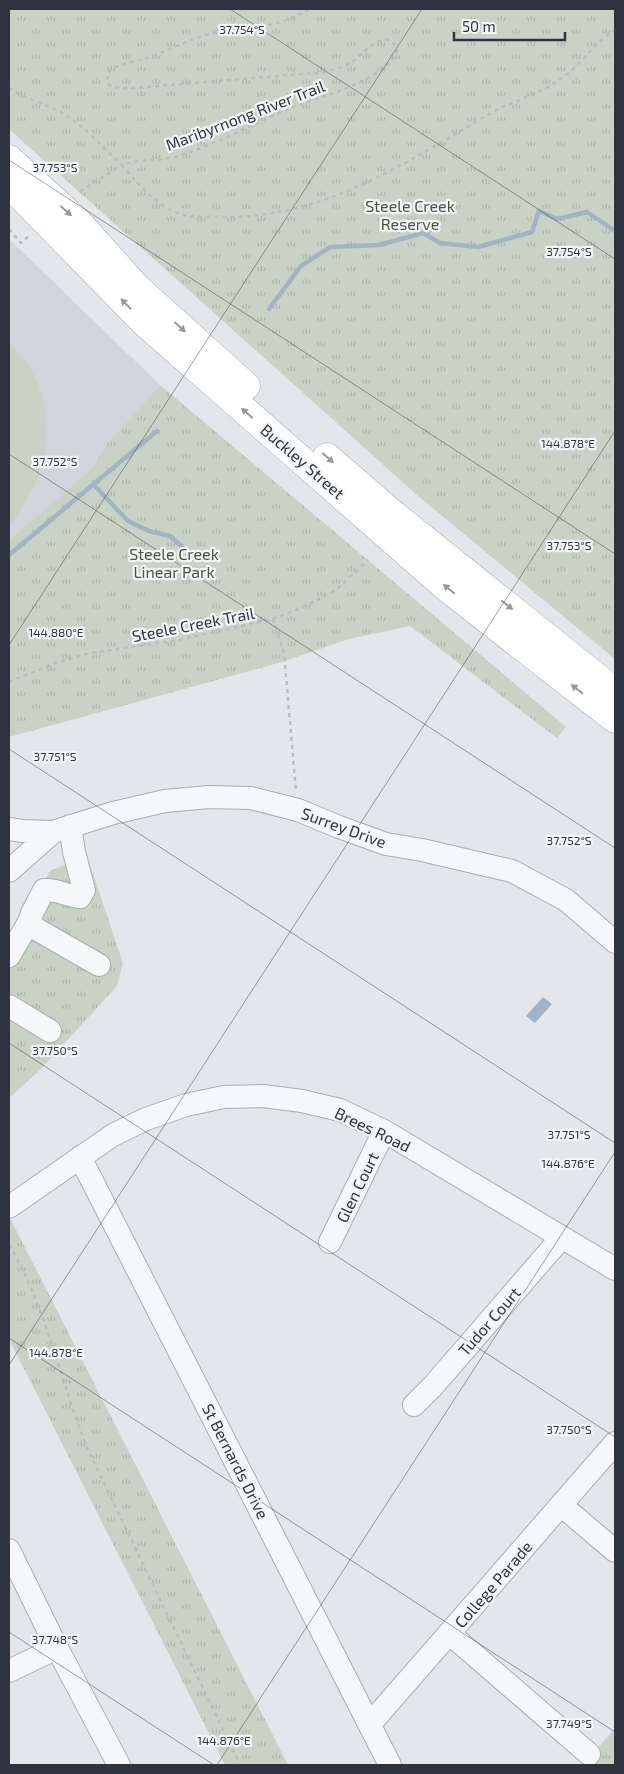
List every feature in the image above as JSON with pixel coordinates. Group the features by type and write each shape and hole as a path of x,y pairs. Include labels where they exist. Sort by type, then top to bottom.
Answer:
{"main road":[{"name":"Buckley Street","path":"9,159 77,221 136,288 266,404 394,515 615,692"},
{"name":"Buckley Street","path":"9,184 144,322 446,587 615,719"}],"street":[{"name":"Surrey Drive","path":"61,829 113,812 165,801 208,797 251,798 298,810 339,828 386,844 440,854 512,871 566,900 615,942"},
{"path":"9,829 23,831 61,829"},
{"path":"9,871 61,829"},
{"path":"9,956 29,922 32,912 44,890 54,889 71,896 80,897 84,890 74,852 61,829"},
{"path":"29,922 32,926 99,965"},
{"path":"9,1006 50,1031"},
{"name":"Brees Road","path":"9,1208 113,1135 146,1119 186,1105 224,1097 264,1096 302,1101 340,1110 384,1131 615,1269"},
{"name":"Glen Court","path":"330,1242 384,1131"},
{"name":"St Bernards Drive","path":"80,1157 390,1765"},
{"name":"Tudor Court","path":"414,1405 562,1237"},
{"name":"College Parade","path":"370,1724 615,1443"},
{"path":"561,1505 615,1551"},
{"path":"9,1550 57,1648 120,1765"},
{"path":"450,1634 589,1754"},
{"path":"9,1672 57,1648"}],"path":[{"name":"Maribyrnong River Trail","path":"122,165 130,162 174,157 203,147 294,106 356,84 386,66 395,56 396,50 392,43 386,40 379,40 351,62 326,72 123,89 112,86 107,80 107,75 112,69 159,54 197,38 268,25 290,19 309,9"},
{"path":"9,88 16,93 60,112 87,133 122,165 145,190 172,211 191,216 251,217 316,204 343,194 384,174 432,149 492,112 562,79 615,30"},
{"path":"73,196 122,165"},
{"path":"9,229 21,243 33,232"},
{"name":"Steele Creek Trail","path":"9,682 55,663 91,653 178,640 273,619 335,591 368,560"},
{"path":"273,619 284,653 298,810"},
{"path":"9,1246 18,1261 43,1322 88,1450 240,1765"}],"shaded area":[{"path":"9,239 160,385 108,442 94,466 9,540"}],"green space":[{"name":"Steele Creek Reserve","path":"9,9 615,9 615,659 418,496 9,129"},
{"path":"9,344 32,371 39,387 44,403 46,439 39,474 26,501 9,527"},
{"name":"Steele Creek Linear Park","path":"160,385 566,727 557,738 410,626 349,639 282,662 9,737 9,540 94,466 108,442"},
{"path":"87,856 123,963 117,986 38,1072 9,1098 9,944 50,871"},
{"path":"9,1216 288,1765 225,1765 9,1339"},
{"path":"615,1728 615,1765 583,1765"}],"water":[{"path":"543,997 552,1004 535,1023 526,1016"}],"waterway":[{"path":"269,309 301,266 330,247 379,245 423,233 440,243 478,247 532,232 539,211 557,219 587,212 615,231"},
{"path":"9,555 157,431"},
{"path":"94,485 128,521 149,531 170,536 189,553"}]}
